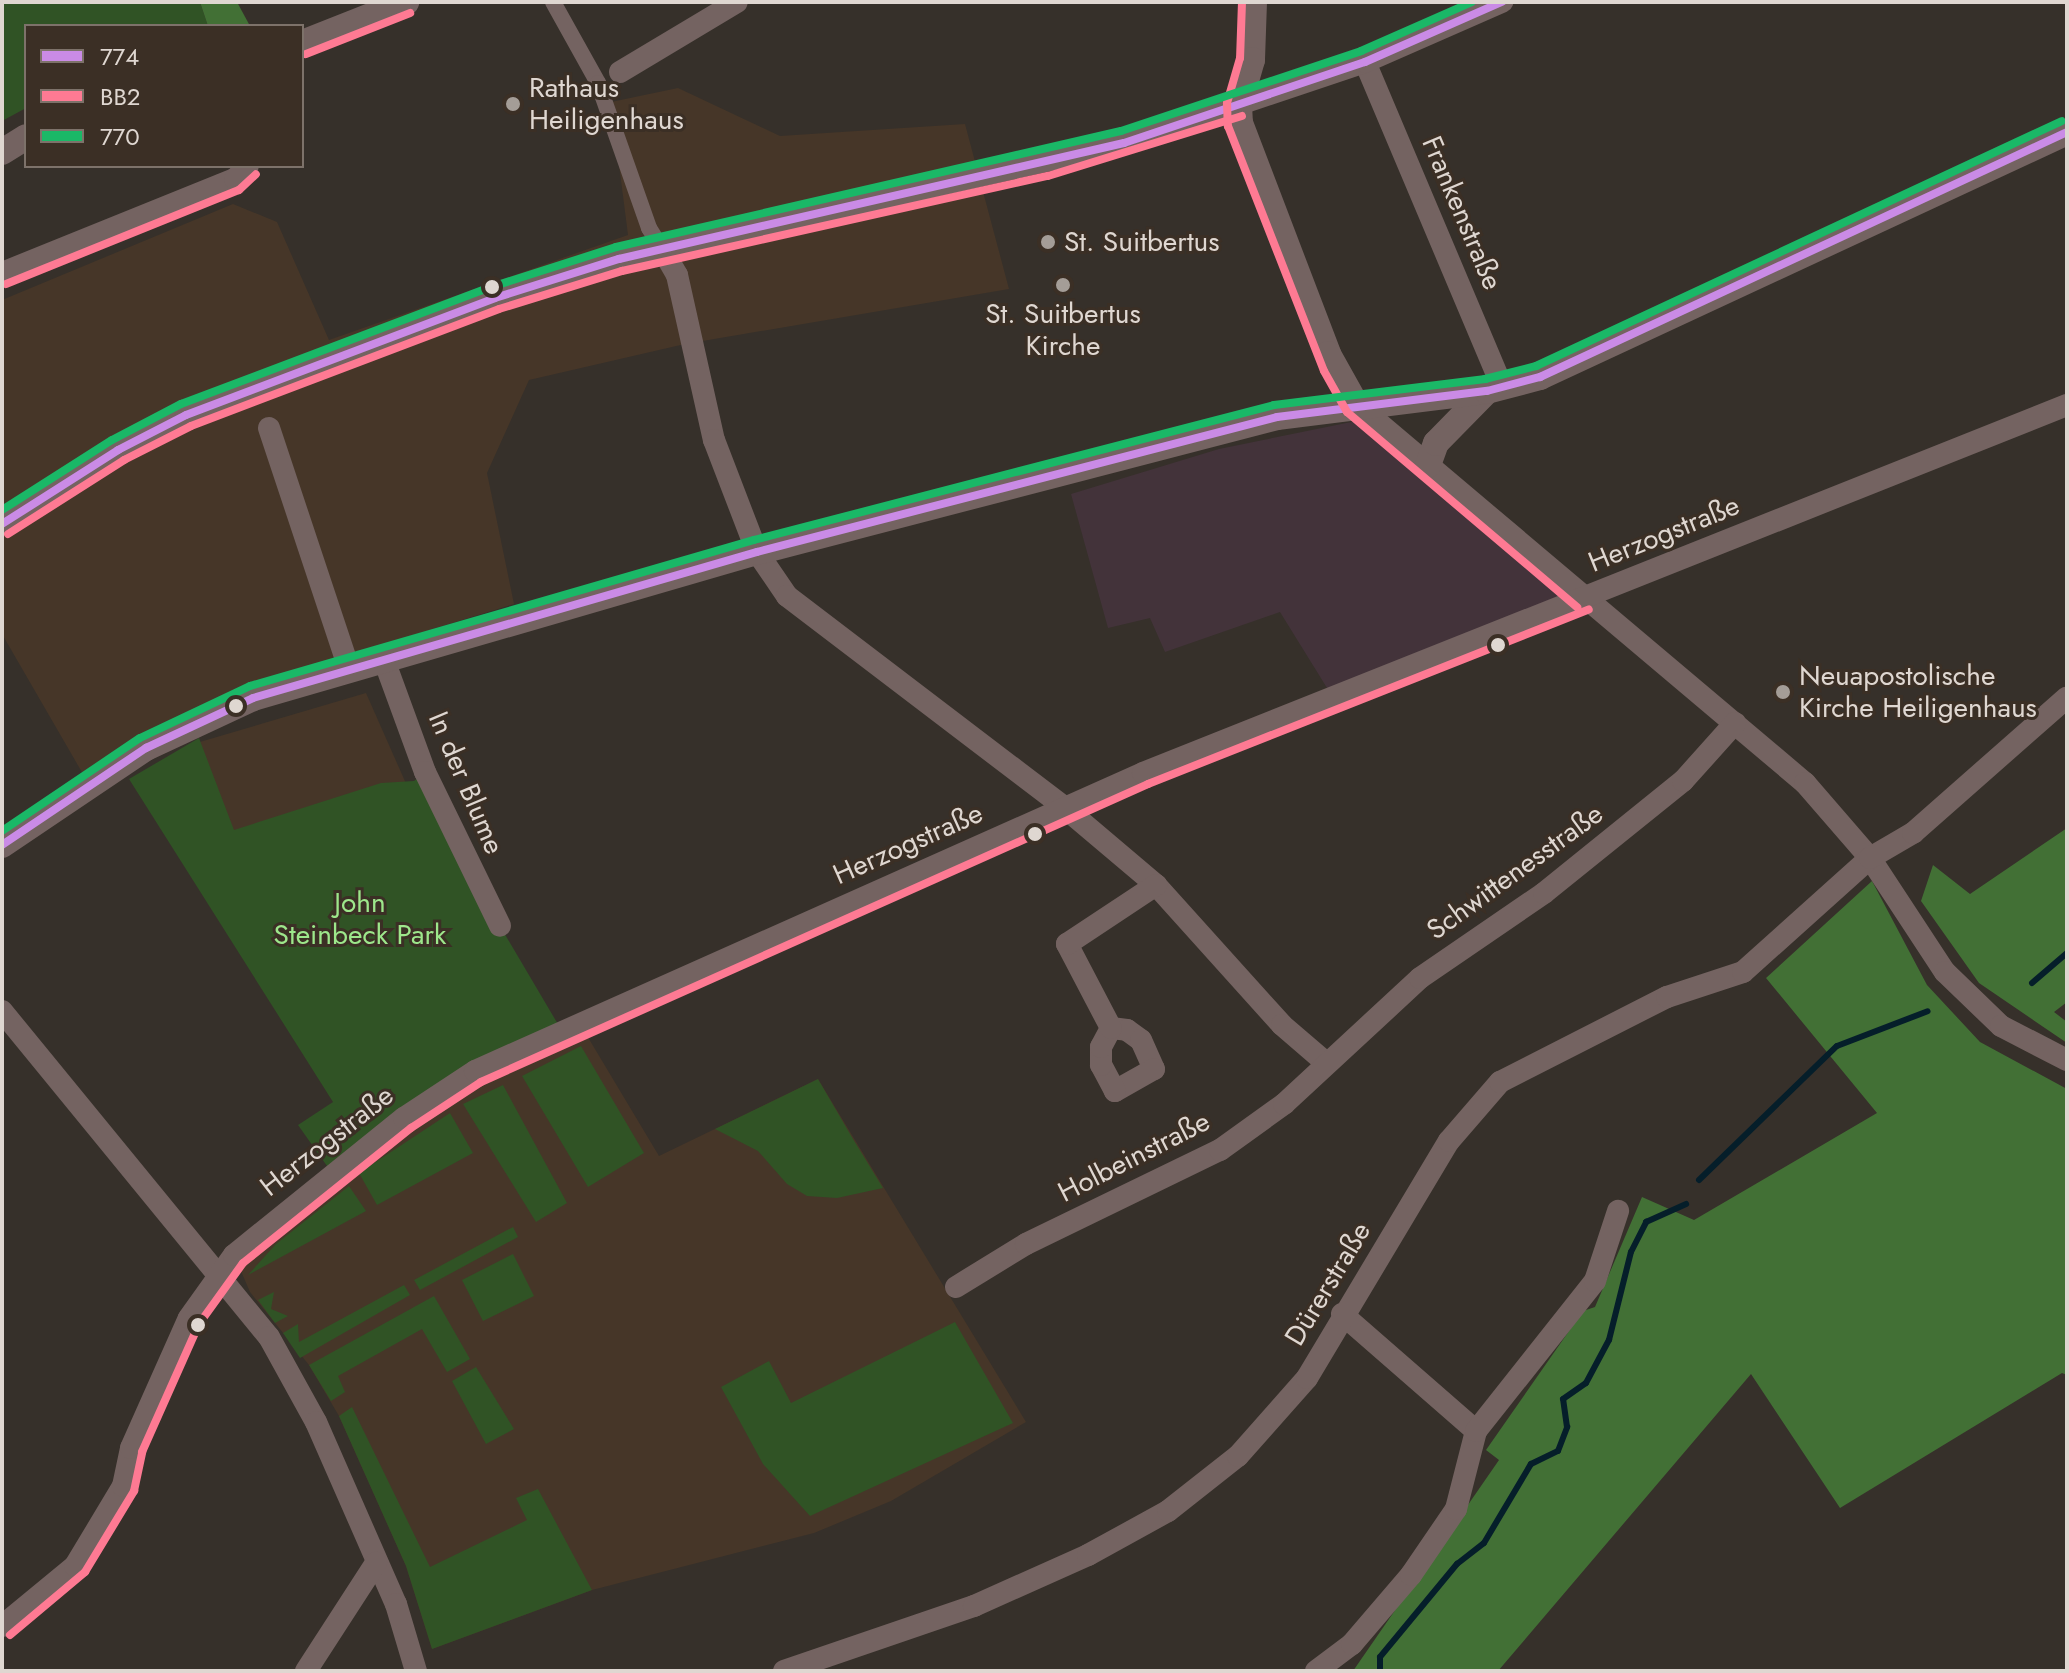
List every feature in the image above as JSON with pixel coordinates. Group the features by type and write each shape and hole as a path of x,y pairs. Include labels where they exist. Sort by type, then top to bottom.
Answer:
{"street":[{"path":"304,42 406,2"},
{"path":"553,2 598,83 649,228 677,275 714,440 757,552 787,596 1065,808 1156,885 1282,1025 1325,1062"},
{"path":"598,83 737,2"},
{"path":"1254,2 1252,60 1239,105 1245,139 1322,340 1356,404 1805,783 1870,858 1945,972 2001,1026 2067,1060"},
{"path":"2,524 118,450 199,409 495,298 662,249 1045,164 1239,105 1365,62 1502,2"},
{"name":"Frankenstraße","path":"1365,62 1495,390"},
{"path":"2,845 136,754 214,713 384,660 757,552 1277,417 1356,404 1495,390 1540,377 2067,132"},
{"path":"2,152 24,138"},
{"path":"2,273 235,179 246,168"},
{"path":"1428,465 1445,431 1495,390"},
{"name":"Herzogstraße","path":"2,1626 75,1566 123,1486 131,1448 189,1318 217,1275 255,1235 332,1173 475,1071 1065,808 2067,405"},
{"path":"269,428 350,671"},
{"name":"In der Blume","path":"384,660 425,772 500,926"},
{"name":"Dürerstraße","path":"784,1671 974,1606 1088,1555 1168,1511 1238,1456 1297,1389 1449,1141 1500,1082 1667,997 1743,972 1870,858 1913,833 2067,697"},
{"name":"Schwittenesstraße","path":"1325,1062 1420,978 1544,893 1683,781 1735,723"},
{"path":"1111,1028 1067,944 1156,885"},
{"path":"2,1011 261,1326 288,1370 396,1604 416,1671"},
{"name":"Holbeinstraße","path":"956,1287 1026,1244 1220,1150 1284,1104 1325,1062"},
{"path":"1316,1671 1352,1644 1411,1575 1456,1509 1476,1431 1595,1281 1618,1211"},
{"path":"1342,1314 1476,1431"},
{"path":"306,1671 376,1563"}],"shaded area":[{"path":"678,88 780,136 965,124 1009,289 685,344 529,380 487,473 514,604 229,692 83,774 2,634 2,300 233,204 277,222 329,340 628,235 611,102"},
{"path":"1371,418 1585,598 1332,696 1280,612 1165,652 1150,618 1108,628 1071,494 1219,449"},
{"path":"366,693 408,788 228,837 193,744"},
{"path":"562,1031 586,1034 659,1156 818,1079 1026,1422 891,1501 814,1533 592,1590 432,1649 406,1566 339,1416 309,1365 250,1292 234,1255 404,1118"}],"green space":[{"path":"2,2 200,2 207,24 24,24 24,109 2,121"},
{"path":"200,2 237,2 249,24 207,24"},
{"name":"John Steinbeck Park","path":"199,738 234,830 381,783 414,781 425,772 500,926 562,1031 475,1071 332,1173 298,1125 333,1102 129,779"},
{"path":"2067,828 2067,1002 2054,1012 2067,1022 2067,1043 1979,983 1921,901 1933,865 1970,894"},
{"path":"1872,881 1927,985 1980,1042 2067,1089 2067,1375 2062,1373 1840,1508 1751,1374 1498,1671 1353,1671 1499,1460 1486,1450 1583,1311 1595,1307 1642,1197 1694,1220 1877,1113 1766,978"},
{"path":"581,1046 644,1153 588,1187 522,1076"},
{"path":"818,1079 883,1188 837,1198 807,1196 787,1184 758,1151 715,1129"},
{"path":"503,1085 567,1203 536,1222 463,1104"},
{"path":"450,1113 473,1153 377,1205 359,1173"},
{"path":"349,1186 366,1211 248,1275 276,1244"},
{"path":"513,1227 518,1237 420,1290 414,1280"},
{"path":"513,1254 534,1296 483,1321 462,1280"},
{"path":"404,1285 410,1295 300,1358 283,1333 298,1324 299,1342"},
{"path":"274,1292 271,1309 288,1316 275,1323 258,1300"},
{"path":"434,1296 470,1359 447,1372 422,1329 338,1376 345,1392 331,1401 309,1365"},
{"path":"955,1322 1013,1423 810,1516 763,1464 721,1387 769,1361 791,1403"},
{"path":"476,1367 514,1429 486,1444 452,1381"},
{"path":"352,1407 430,1567 527,1520 516,1498 538,1489 592,1590 432,1649 406,1566 339,1416"}],"waterway":[{"path":"2032,983 2067,953"},
{"path":"1699,1180 1837,1046 1928,1011"},
{"path":"1380,1671 1380,1657 1457,1564 1484,1543 1531,1464 1558,1451 1567,1427 1563,1399 1586,1383 1609,1340 1631,1252 1646,1222 1686,1204"}],"transit line":[{"name":"BB2","path":"1242,2 1240,58 1227,103 1228,126 1324,371 1347,412 1577,607"},
{"name":"770","path":"2,510 112,440 181,404 491,287 616,247 1121,131 1361,51 1472,2"},
{"name":"774","path":"2,524 118,450 186,415 495,298 619,259 1124,143 1365,62 1502,2"},
{"name":"BB2","path":"306,54 410,13"},
{"name":"BB2","path":"8,534 124,460 191,426 499,309 622,271 1048,176 1242,116"},
{"name":"770","path":"2,831 140,738 250,686 754,540 1274,405 1485,379 1536,366 2062,121"},
{"name":"774","path":"2,845 146,748 253,698 757,552 1277,417 1487,391 1540,377 2067,132"},
{"name":"BB2","path":"6,284 239,190 256,174"},
{"name":"BB2","path":"10,1635 85,1572 134,1491 142,1452 199,1324 243,1263 411,1128 481,1082 1148,784 1589,609"}],"place":[{"name":"Rathaus Heiligenhaus","path":"513,104"},
{"name":"St. Suitbertus","path":"1048,242"},
{"name":"St. Suitbertus Kirche","path":"1063,285"},
{"name":"Neuapostolische Kirche Heiligenhaus","path":"1783,692"}]}
